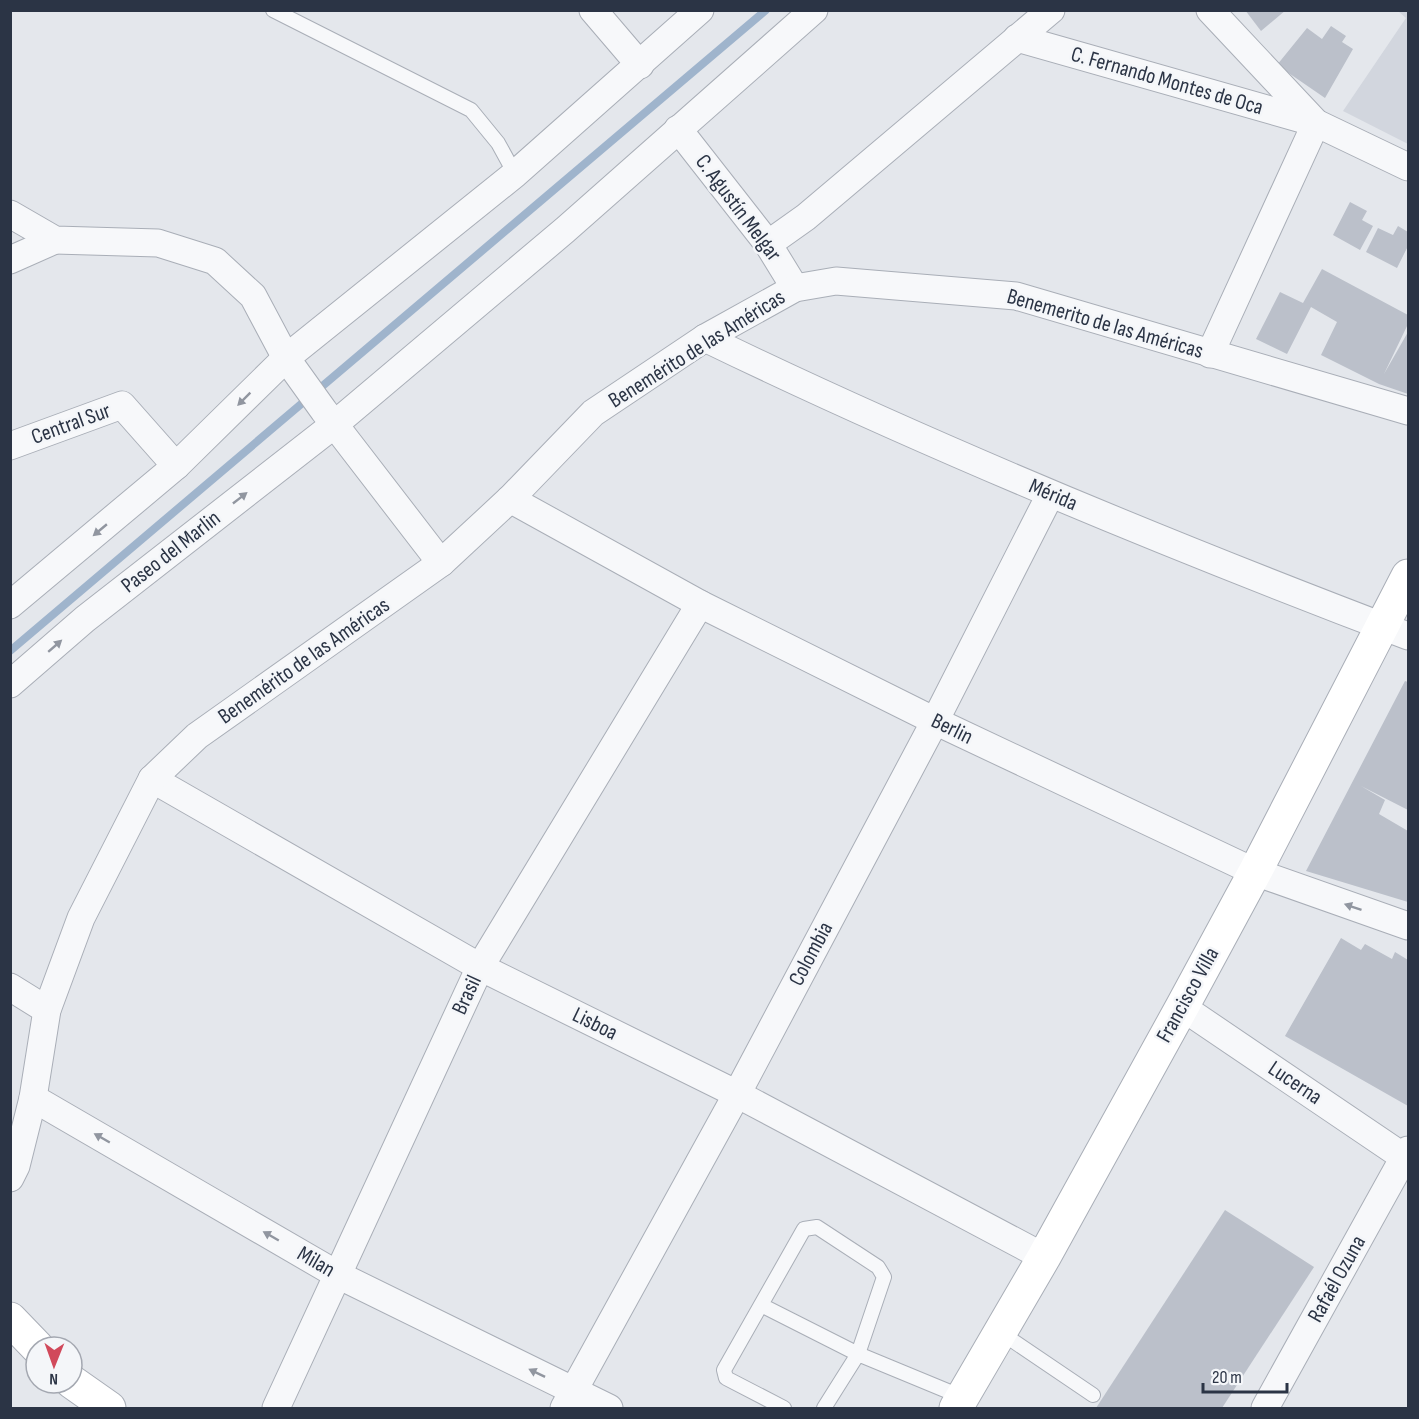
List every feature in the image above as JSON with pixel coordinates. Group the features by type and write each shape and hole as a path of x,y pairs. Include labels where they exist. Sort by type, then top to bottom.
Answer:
{"street":[{"path":"593,10 640,65"},
{"path":"13,598 176,466 286,358 515,174 700,10"},
{"name":"Paseo del Marlin","path":"10,684 330,418 565,230 814,10"},
{"path":"768,244 806,217 1051,10"},
{"path":"1210,10 1316,123 1408,167"},
{"name":"C. Fernando Montes de Oca","path":"1017,38 1316,123"},
{"path":"1210,354 1316,123"},
{"name":"C. Agustín Melgar","path":"678,129 768,244 795,288"},
{"path":"10,214 55,240"},
{"path":"10,260 55,240 158,243 215,261 253,296 286,358 441,563"},
{"name":"Benemerito de las Américas","path":"795,288 836,281 1016,296 1408,411"},
{"name":"Benemérito de las Américas","path":"10,1178 16,1166 33,1098 46,1010 81,918 152,778 197,736 441,563 510,499 593,413 705,338 795,288"},
{"name":"Mérida","path":"705,338 774,372 1050,495 1395,631"},
{"name":"Central Sur","path":"10,446 122,405 176,466"},
{"name":"Colombia","path":"568,1400 737,1094 935,721 1050,495"},
{"name":"Berlin","path":"510,499 700,604 935,721 1255,872 1408,926"},
{"name":"Francisco Villa","path":"959,1403 1044,1257 1255,872 1395,631 1408,576"},
{"name":"Brasil","path":"276,1408 480,967 700,604"},
{"name":"Lisboa","path":"152,778 480,967 737,1094 1044,1257"},
{"path":"10,987 46,1010"},
{"name":"Lucerna","path":"1182,1006 1407,1156"},
{"name":"Milan","path":"33,1098 338,1275 568,1400 609,1408"},
{"name":"Rafaél Ozuna","path":"1265,1408 1407,1156"},
{"path":"10,1319 25,1335"},
{"path":"84,1390 109,1408"}],"lane":[{"path":"273,10 471,110 498,143 515,174"},
{"path":"784,1408 726,1378 723,1370 804,1229 817,1227 878,1267 884,1277 858,1354 824,1408"},
{"path":"761,1305 959,1403"},
{"path":"1000,1332 1093,1395"}],"shaded area":[{"path":"1398,11 1408,11 1408,144 1343,111 1406,18"}],"building":[{"path":"1245,10 1286,10 1261,31"},
{"path":"1331,26 1346,36 1342,42 1353,49 1325,98 1277,65 1307,28 1322,39"},
{"path":"1350,202 1367,211 1362,220 1373,226 1360,250 1333,235"},
{"path":"1398,226 1408,232 1408,246 1397,268 1366,252 1378,228 1393,235"},
{"path":"1322,269 1408,315 1408,324 1384,374 1408,332 1408,394 1379,384 1321,355 1337,322 1311,307 1287,354 1256,339 1280,292 1303,303"},
{"path":"1405,681 1408,682 1408,810 1361,786 1385,800 1379,814 1408,831 1408,902 1306,871"},
{"path":"1341,938 1361,950 1365,944 1392,959 1395,952 1408,960 1408,1106 1285,1036"},
{"path":"1225,1210 1314,1267 1222,1408 1096,1408"}],"waterway":[{"path":"10,651 766,10"}]}
